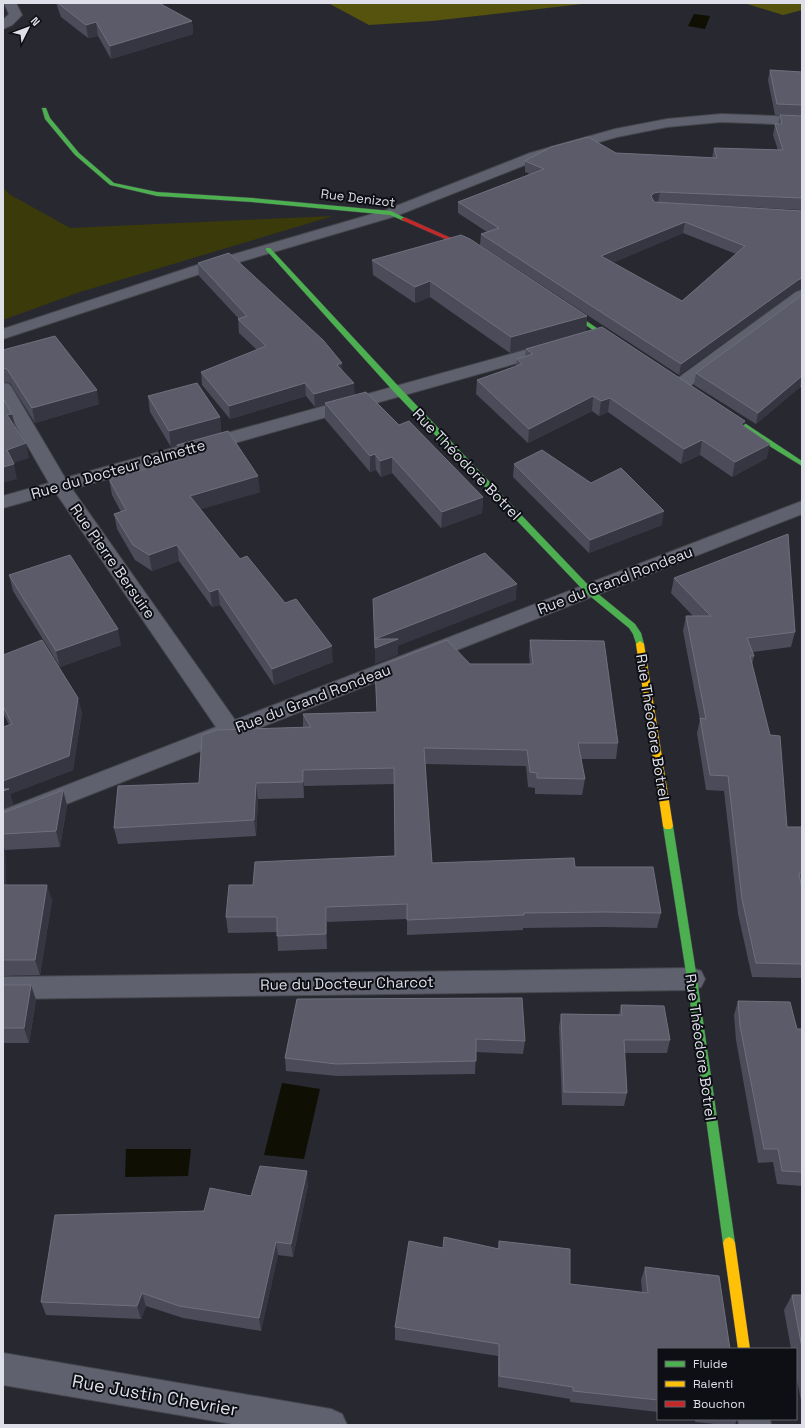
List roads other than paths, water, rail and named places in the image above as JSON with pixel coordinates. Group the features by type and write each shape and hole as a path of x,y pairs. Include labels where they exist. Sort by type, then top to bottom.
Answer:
{"street":[{"path":"3,24 8,22 16,15 10,3"},
{"name":"Rue Denizot","path":"44,109 47,118 77,154 112,184 131,190 157,194 252,200 391,213 483,254"},
{"path":"3,334 203,268 391,213 535,156 615,133 667,123 721,118 802,121"},
{"name":"Rue Théodore Botrel","path":"268,249 398,391 588,590 632,626 637,633 640,642 692,978 744,1348"},
{"path":"680,385 802,295"},
{"path":"551,300 628,351"},
{"name":"Rue du Docteur Calmette","path":"3,502 602,334"},
{"name":"Rue Pierre Bersuire","path":"3,388 60,485 230,730"},
{"path":"738,423 802,464"},
{"name":"Rue du Grand Rondeau","path":"3,820 802,507"},
{"name":"Rue du Docteur Charcot","path":"3,988 692,978"},
{"name":"Rue Justin Chevrier","path":"3,1368 331,1425"}]}
